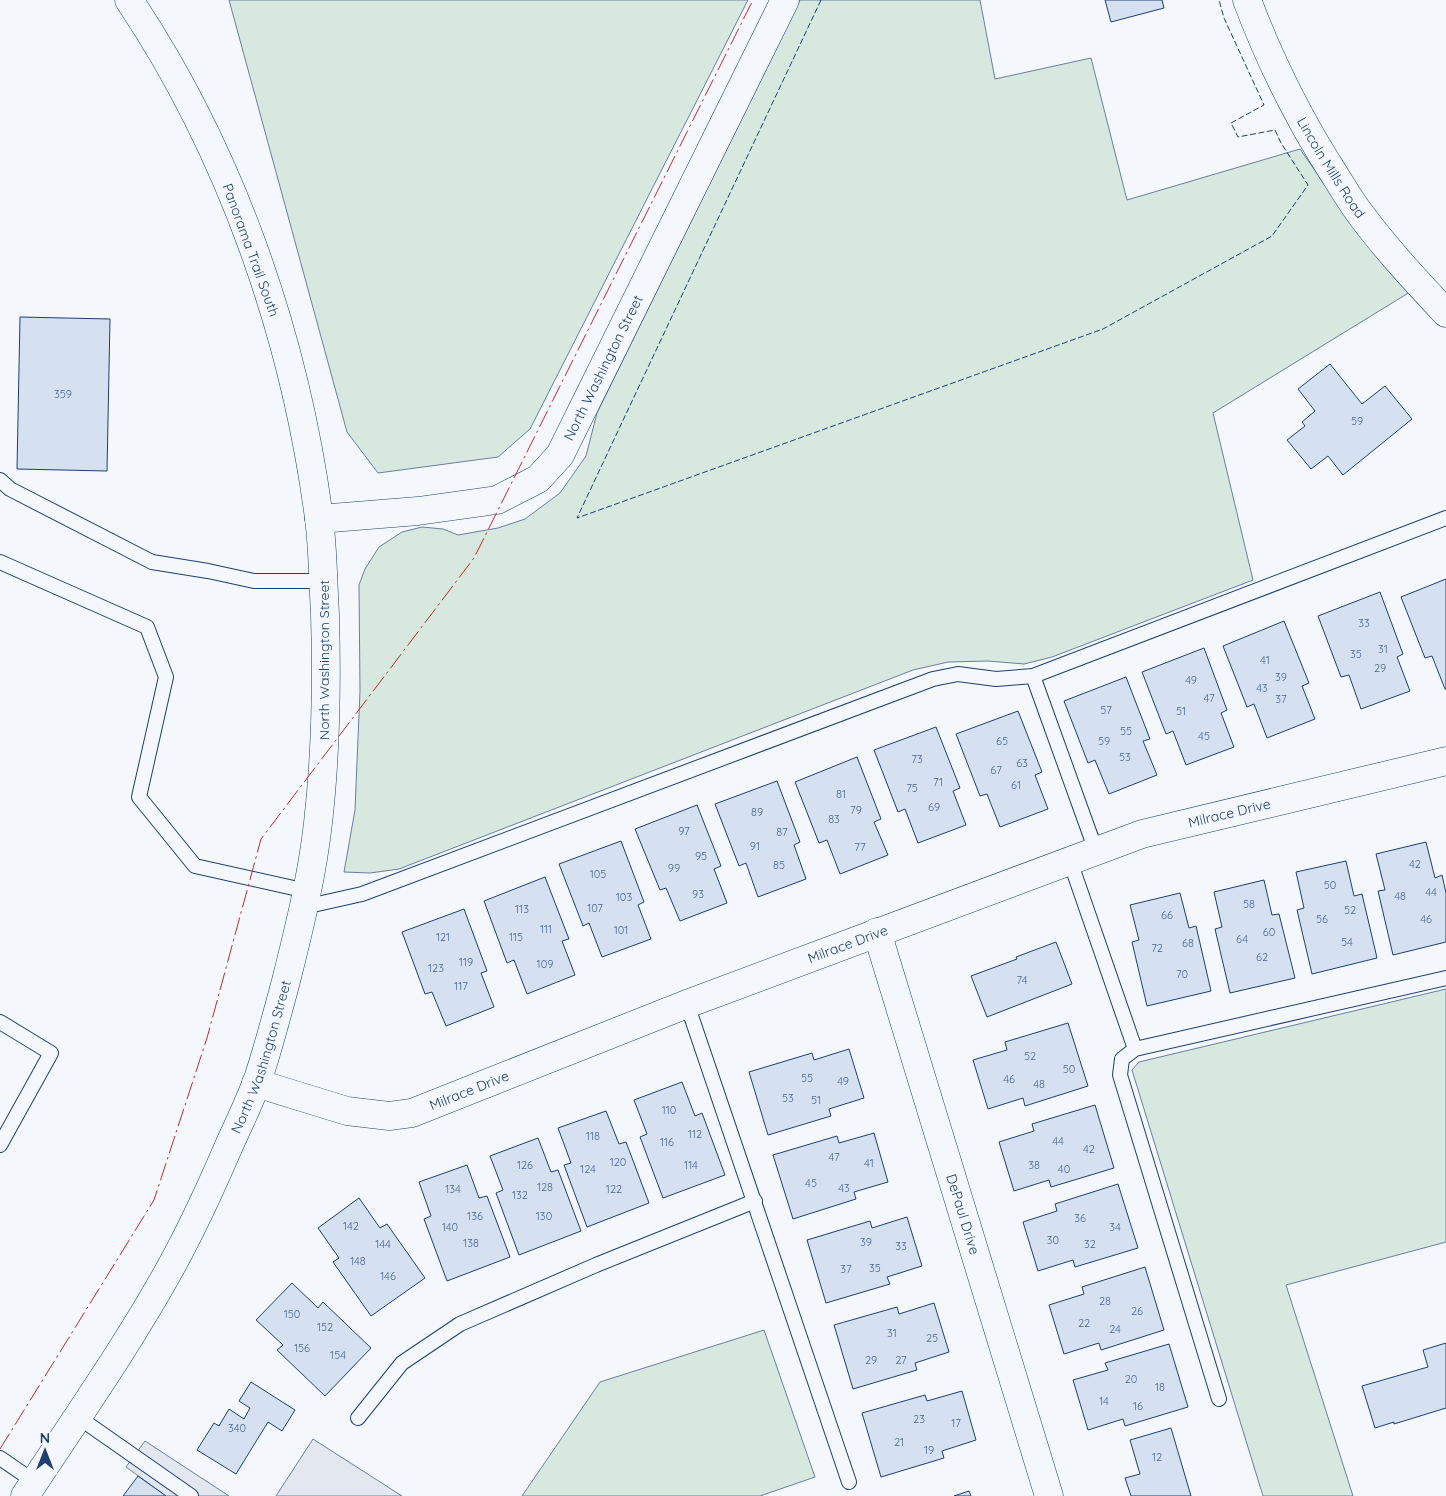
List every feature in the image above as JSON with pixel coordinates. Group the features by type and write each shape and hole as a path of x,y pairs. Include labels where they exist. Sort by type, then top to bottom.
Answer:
{"street":[{"name":"Panorama Trail South","path":"129,0 147,27 198,118 239,210 268,291 291,375 307,448 319,519"},
{"name":"North Washington Street","path":"30,1489 78,1416 171,1266 217,1173 256,1083 278,1009 306,899 318,825 326,729 326,649 319,519 418,511 497,500 538,480 560,455 785,0"},
{"name":"Lincoln Mills Road","path":"1247,0 1257,28 1288,97 1324,158 1360,214 1403,267 1446,314"},
{"name":"Milrace Drive","path":"256,1083 347,1111 389,1116 412,1113 688,1004 1142,834 1446,761"},
{"name":"DePaul Drive","path":"877,932 1050,1496"}],"lane":[{"path":"0,480 10,489 152,562 254,581 323,581"},
{"path":"0,562 146,627 166,677 139,797 195,866 306,899 362,894 933,678 958,674 996,679 1033,676 1446,518"},
{"path":"1033,676 1096,850"},
{"path":"1070,861 1134,1049"},
{"path":"1219,1399 1120,1075 1122,1059 1134,1049 1446,978"},
{"path":"688,1004 848,1482"},
{"path":"0,1022 51,1053 0,1145"},
{"path":"358,1418 402,1363 460,1324 596,1265 755,1201"},
{"path":"78,1416 191,1496"},
{"path":"0,1458 30,1489"}],"shaded area":[{"path":"229,0 748,0 530,429 498,457 378,473 347,432"},
{"path":"800,0 980,0 995,79 1091,58 1127,200 1300,149 1335,199 1410,292 1213,413 1253,580 1052,657 1024,664 988,661 948,662 913,670 399,869 370,873 344,872 355,810 360,691 359,585 365,569 379,547 402,532 422,527 443,529 458,535 498,528 525,519 560,493 586,456 597,413"},
{"path":"1446,989 1446,1242 1286,1285 1353,1496 1263,1496 1132,1070 1139,1062"},
{"path":"764,1330 815,1477 760,1496 522,1496 600,1382"},
{"path":"313,1439 402,1496 276,1496"},
{"path":"145,1441 229,1496 166,1496 126,1467"}],"building":[{"path":"1105,0 1162,0 1164,8 1111,22"},
{"path":"20,317 110,319 107,471 17,469"},
{"path":"1330,364 1362,404 1385,386 1412,419 1343,475 1328,456 1311,469 1287,440 1305,426 1302,422 1315,411 1298,389"},
{"path":"1446,579 1445,689 1432,656 1425,658 1401,597"},
{"path":"1380,592 1403,654 1397,657 1410,691 1361,709 1349,675 1341,677 1318,616"},
{"path":"1284,621 1309,683 1302,686 1315,719 1267,738 1254,704 1247,707 1223,646"},
{"path":"1204,648 1227,710 1221,713 1234,747 1186,765 1173,731 1166,734 1142,672"},
{"path":"1126,677 1150,739 1143,741 1157,775 1109,794 1095,760 1088,763 1064,701"},
{"path":"1018,711 1042,772 1035,775 1048,809 1000,827 987,794 980,796 956,734"},
{"path":"936,727 960,788 953,791 966,825 918,843 905,809 898,812 874,750"},
{"path":"857,757 881,819 874,822 888,855 840,874 827,840 819,843 795,782"},
{"path":"777,781 800,842 794,845 806,879 758,897 746,863 739,866 715,804"},
{"path":"697,805 721,866 714,869 727,903 680,921 666,888 660,890 635,829"},
{"path":"621,841 644,902 638,905 651,939 602,957 589,923 583,926 559,864"},
{"path":"1426,842 1435,878 1442,875 1446,893 1446,942 1393,955 1378,891 1385,890 1376,854"},
{"path":"1346,861 1354,896 1362,894 1377,958 1312,974 1297,910 1304,908 1296,872"},
{"path":"545,877 569,939 562,941 575,975 527,994 514,960 507,963 484,901"},
{"path":"1264,880 1272,915 1279,914 1295,978 1230,993 1215,929 1222,927 1214,892"},
{"path":"1180,893 1189,928 1196,926 1211,991 1147,1006 1132,942 1139,940 1130,905"},
{"path":"464,909 487,971 481,973 494,1007 446,1026 432,992 425,994 402,932"},
{"path":"1056,942 1072,984 987,1017 971,976"},
{"path":"1068,1023 1088,1086 1025,1106 1023,1098 988,1109 973,1060 1007,1050 1005,1042"},
{"path":"849,1049 864,1098 829,1109 831,1116 768,1135 749,1072 812,1053 814,1060"},
{"path":"682,1082 695,1116 702,1113 725,1175 663,1198 640,1137 647,1134 634,1100"},
{"path":"1095,1105 1114,1168 1051,1187 1049,1180 1014,1191 999,1142 1034,1131 1032,1124"},
{"path":"606,1111 619,1144 626,1142 649,1203 587,1227 564,1165 571,1163 558,1128"},
{"path":"874,1133 888,1182 854,1192 856,1199 793,1219 773,1155 837,1136 839,1143"},
{"path":"538,1138 551,1172 558,1170 581,1231 519,1255 496,1193 503,1190 490,1156"},
{"path":"467,1165 479,1198 487,1196 510,1257 447,1281 424,1219 431,1216 419,1182"},
{"path":"1118,1184 1138,1248 1075,1267 1073,1260 1038,1271 1023,1222 1057,1211 1055,1204"},
{"path":"359,1198 380,1228 387,1224 425,1278 371,1316 333,1262 339,1258 318,1228"},
{"path":"907,1217 922,1266 887,1277 890,1284 826,1303 807,1240 870,1221 872,1228"},
{"path":"1145,1267 1164,1330 1101,1350 1099,1343 1064,1354 1049,1305 1084,1294 1082,1287"},
{"path":"292,1283 318,1308 323,1302 371,1348 325,1396 277,1350 283,1345 256,1320"},
{"path":"934,1303 949,1352 915,1363 917,1370 853,1389 834,1325 897,1307 899,1314"},
{"path":"1446,1343 1446,1408 1375,1428 1362,1386 1428,1367 1423,1350"},
{"path":"1169,1344 1188,1407 1125,1426 1123,1419 1088,1430 1073,1380 1108,1370 1105,1363"},
{"path":"251,1382 295,1410 282,1431 268,1422 236,1474 197,1450 214,1423 219,1426 229,1409 244,1419 250,1408 239,1401"},
{"path":"962,1391 976,1440 942,1451 944,1458 881,1477 862,1413 925,1395 927,1401"},
{"path":"1171,1428 1191,1496 1131,1496 1125,1478 1140,1474 1130,1440"},
{"path":"138,1476 166,1496 123,1496"},
{"path":"969,1491 971,1496 954,1496"}],"fence":[{"path":"821,0 577,518 1103,329 1272,236 1308,185 1281,143 1275,130 1238,137 1231,123 1264,105 1224,18 1219,0"}],"power":[{"path":"0,1449 154,1200 207,1038 261,839 474,558 753,0"}]}
